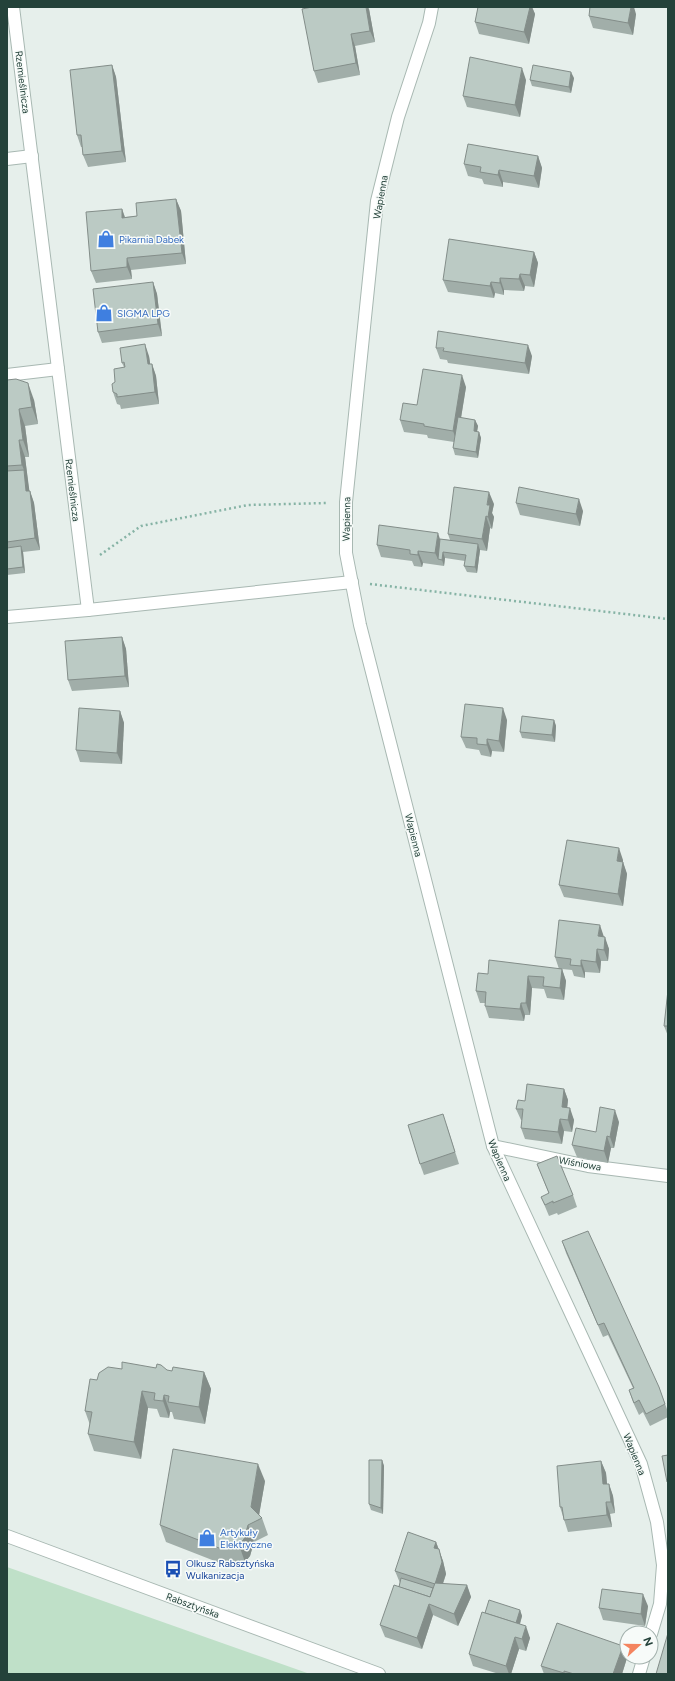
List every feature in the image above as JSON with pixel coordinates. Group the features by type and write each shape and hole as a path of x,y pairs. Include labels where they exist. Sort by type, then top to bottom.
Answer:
{"street":[{"name":"Rzemieślnicza","path":"13,7 88,610"},
{"name":"Wapienna","path":"432,7 429,23 398,117 377,201 346,502 346,553 362,632 493,1146 641,1464 657,1522 663,1565 660,1604 654,1625"},
{"path":"7,159 32,156"},
{"path":"7,375 58,369"},
{"path":"7,617 88,610 352,582"},
{"name":"Wiśniowa","path":"493,1146 588,1166 668,1176"},
{"name":"Rabsztyńska","path":"7,1536 379,1674"}],"path":[{"path":"83,567 141,526 248,505 346,502"},
{"path":"352,582 668,618"}],"green space":[{"path":"7,1567 310,1674 7,1674"}],"building":[{"path":"312,7 366,7 370,31 351,34 356,63 314,71 302,9"},
{"path":"478,7 530,7 524,32 475,22"},
{"path":"590,7 631,7 628,23 589,16"},
{"path":"470,57 522,68 515,105 463,96"},
{"path":"112,65 122,151 83,155 81,135 77,135 70,70"},
{"path":"533,65 571,72 569,87 530,80"},
{"path":"468,144 538,156 534,176 499,170 498,175 480,172 481,167 464,164"},
{"path":"176,199 182,253 127,258 127,267 91,271 86,212 122,209 122,218 137,216 136,203"},
{"path":"449,239 534,252 530,275 520,274 519,279 500,278 500,283 491,282 490,286 443,280"},
{"path":"153,282 158,324 98,332 93,289"},
{"path":"438,331 528,345 525,363 443,351 444,348 436,348"},
{"path":"145,344 148,364 152,364 155,392 117,397 117,394 113,392 112,384 115,382 114,369 125,367 124,362 122,363 120,348"},
{"path":"423,369 462,375 453,431 400,420 403,403 417,405"},
{"path":"16,379 28,383 32,407 19,409 23,440 19,440 22,465 7,466 7,380"},
{"path":"458,417 475,420 474,431 479,432 476,452 453,448"},
{"path":"24,470 26,491 30,491 35,538 7,542 7,471"},
{"path":"454,487 489,492 487,505 490,505 488,517 486,516 482,539 448,534"},
{"path":"519,487 579,499 576,514 516,503"},
{"path":"379,525 438,533 435,553 418,551 418,555 410,554 410,550 377,545"},
{"path":"440,539 478,544 475,567 464,566 466,555 443,552 442,560 438,559"},
{"path":"21,546 23,567 7,569 7,548"},
{"path":"122,637 125,676 68,680 65,641"},
{"path":"465,704 503,708 499,741 487,739 487,745 477,744 477,738 461,737"},
{"path":"79,708 120,711 117,753 76,750"},
{"path":"522,716 554,720 552,735 520,732"},
{"path":"567,840 619,848 617,861 623,862 618,894 559,885"},
{"path":"559,920 600,925 598,936 605,937 604,950 597,949 596,962 581,960 581,966 570,965 571,959 555,957"},
{"path":"489,960 562,969 560,988 543,986 544,977 528,976 526,1003 521,1003 520,1009 485,1006 486,992 476,991 478,973 488,974"},
{"path":"668,990 668,1026 664,1026"},
{"path":"527,1084 564,1089 562,1107 570,1108 568,1120 560,1119 558,1132 521,1128 523,1109 516,1109 518,1100 525,1101"},
{"path":"600,1107 615,1110 610,1137 607,1136 604,1151 572,1145 576,1128 596,1132"},
{"path":"443,1114 455,1152 420,1164 408,1125"},
{"path":"557,1156 573,1195 545,1205 541,1197 549,1193 537,1164"},
{"path":"588,1231 659,1387 665,1404 646,1414 639,1400 634,1403 629,1390 634,1388 604,1323 598,1325 562,1241"},
{"path":"122,1362 156,1368 157,1364 161,1365 167,1370 172,1371 173,1367 204,1372 199,1407 168,1402 169,1396 164,1395 163,1401 154,1400 155,1393 142,1391 134,1442 88,1434 92,1412 85,1411 90,1379 97,1380 99,1373 108,1367 122,1369"},
{"path":"173,1449 258,1464 251,1507 262,1518 248,1525 244,1539 239,1545 232,1548 219,1548 160,1525"},
{"path":"668,1455 668,1482 667,1482 662,1456"},
{"path":"369,1460 382,1460 381,1508 369,1504"},
{"path":"601,1461 603,1484 609,1484 611,1502 606,1502 607,1515 564,1520 562,1507 560,1507 557,1466"},
{"path":"408,1532 436,1542 434,1548 439,1549 442,1562 435,1584 395,1571"},
{"path":"401,1578 433,1588 430,1597 399,1587"},
{"path":"435,1583 467,1585 454,1614 429,1604 417,1638 380,1625 394,1585 430,1597"},
{"path":"602,1589 643,1594 641,1614 599,1608"},
{"path":"489,1600 520,1610 516,1623 485,1613"},
{"path":"482,1612 526,1626 522,1639 515,1637 506,1666 469,1654"},
{"path":"557,1623 619,1645 619,1657 613,1674 574,1674 564,1671 564,1673 541,1666"},
{"path":"668,1633 668,1674 656,1674"}],"place":[{"name":"Pikarnia Dabek","path":"106,239"},
{"name":"SIGMA LPG","path":"104,313"},
{"name":"Artykuły Elektryczne","path":"207,1538"},
{"name":"Olkusz Rabsztyńska Wulkanizacja","path":"173,1569"}]}
